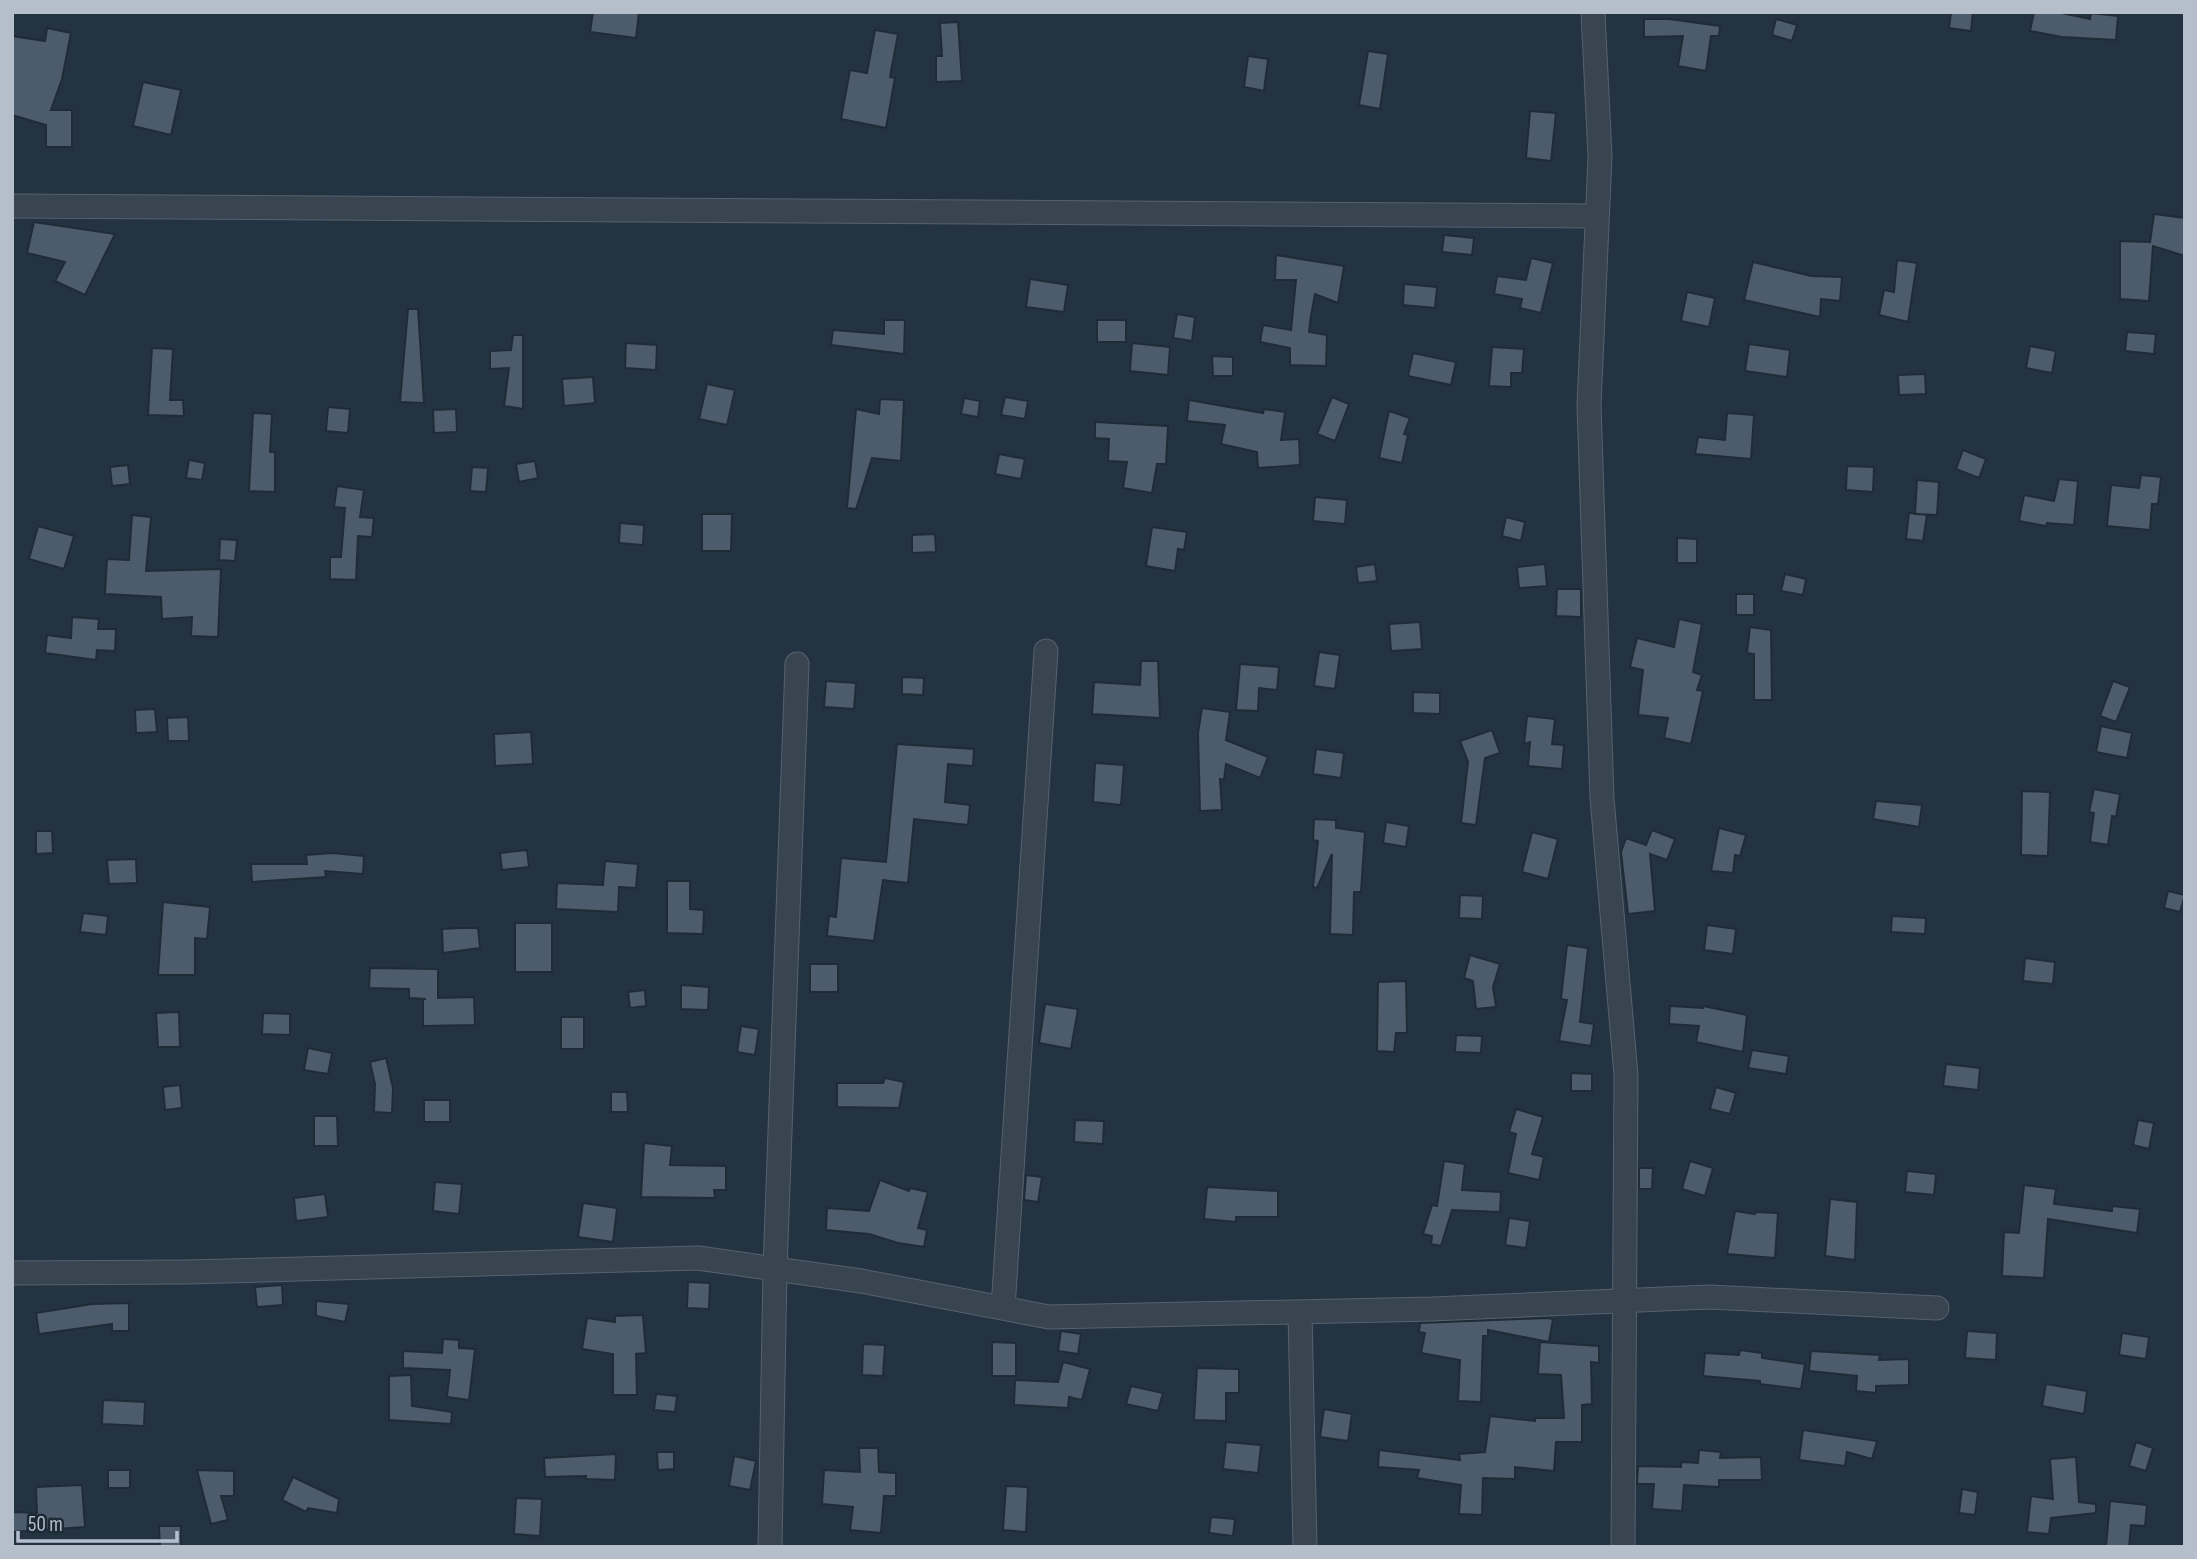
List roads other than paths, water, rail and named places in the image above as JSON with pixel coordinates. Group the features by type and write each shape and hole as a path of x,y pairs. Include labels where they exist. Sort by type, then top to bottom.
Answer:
{"street":[{"path":"1593,12 1600,157 1588,405 1602,797 1626,1074 1623,1547"},
{"path":"12,206 1597,216"},
{"path":"1003,1308 1046,651"},
{"path":"770,1547 775,1269 797,664"},
{"path":"12,1273 188,1272 698,1258 1049,1317 1300,1312 1709,1297 1937,1308"},
{"path":"1300,1312 1305,1547"}]}
